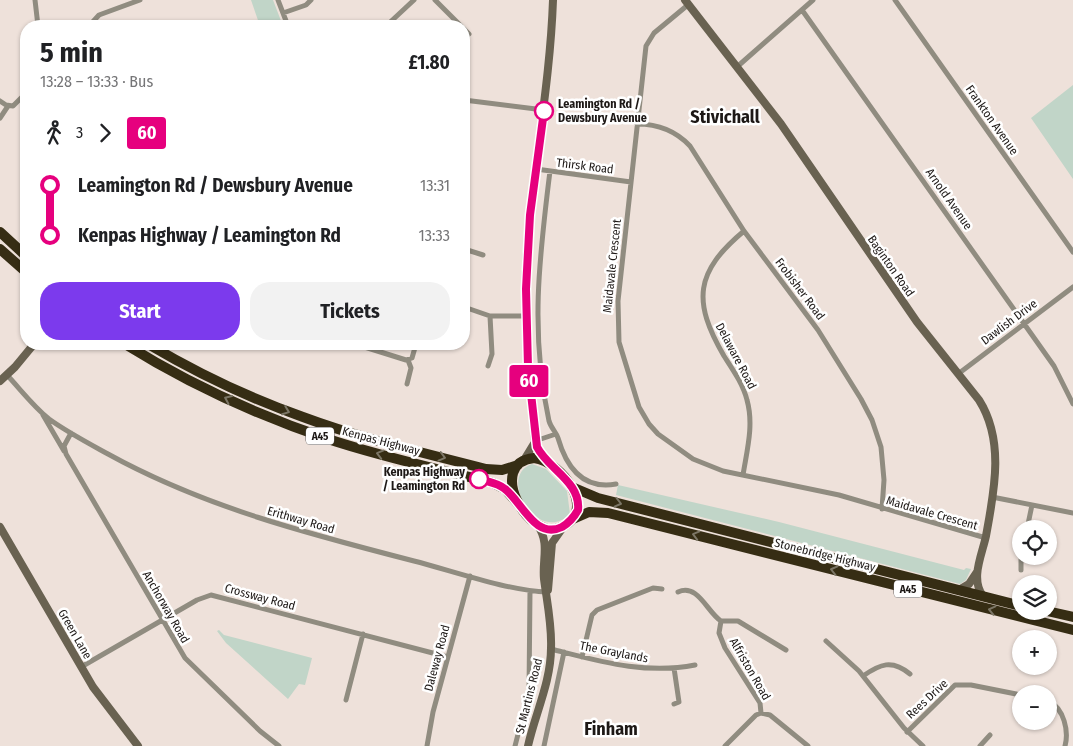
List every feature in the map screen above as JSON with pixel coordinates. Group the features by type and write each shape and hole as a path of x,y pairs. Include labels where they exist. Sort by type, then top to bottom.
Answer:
{"highway":[{"path":"0,232 20,250"},
{"path":"0,249 20,267"},
{"name":"Kenpas Highway","path":"136,350 188,380 266,416 359,448 493,483 505,489 521,507"},
{"name":"Kenpas Highway","path":"159,350 257,399 334,428 486,468 502,470 521,462"},
{"path":"534,458 548,462 572,487 578,504 573,518 564,526 552,530 538,526 521,507 513,493 511,483 513,474 521,462 534,458"},
{"name":"Stonebridge Highway","path":"572,487 582,493 602,499 1012,604"},
{"name":"Stonebridge Highway","path":"573,518 589,512 608,513 1073,630"},
{"path":"1057,613 1073,617"}],"street":[{"path":"35,0 37,20"},
{"path":"95,20 99,16 140,0"},
{"path":"278,0 286,20"},
{"path":"283,13 306,5 311,0"},
{"path":"392,20 414,0"},
{"path":"435,0 455,20"},
{"path":"548,462 540,453 535,441 525,316 527,254 550,58 552,0"},
{"path":"738,66 813,0"},
{"name":"Frankton Avenue","path":"894,0 1073,252"},
{"name":"Baginton Road","path":"687,2 738,66 907,308 983,406 992,424 996,451 992,497 986,538 978,570 978,587 983,596"},
{"name":"Maidavale Crescent","path":"687,2 654,33 647,43 617,314 621,349 636,401 653,429 678,449 706,466 818,490 986,538"},
{"name":"Arnold Avenue","path":"802,10 1024,322 1058,372 1073,404"},
{"path":"0,101 8,106 13,106 20,99"},
{"path":"470,101 544,110"},
{"path":"0,118 8,106"},
{"name":"Frobisher Road","path":"638,124 662,127 675,133 686,142 744,231 818,330 866,408 876,432 882,453 884,480 882,509"},
{"name":"Thirsk Road","path":"536,169 631,182"},
{"path":"550,171 540,251 536,310 540,367 549,422 556,434 561,452 577,476 597,484 616,484"},
{"name":"Delaware Road","path":"743,475 750,430 750,410 743,389 709,329 703,300 704,283 715,259 744,231"},
{"path":"470,251 483,256"},
{"name":"Dawlish Drive","path":"958,374 1024,322 1073,287"},
{"path":"470,309 490,316 525,316"},
{"path":"488,366 492,354 490,316"},
{"path":"0,381 29,350"},
{"path":"375,350 408,360"},
{"path":"408,360 412,358 414,350"},
{"path":"407,384 411,368 408,360"},
{"name":"Anchorway Road","path":"7,375 41,412 185,658 260,731 279,746"},
{"name":"Anchorway Road","path":"41,412 64,428"},
{"name":"Erithway Road","path":"64,428 162,481 246,514 294,529 470,576 530,591 547,592"},
{"path":"66,454 64,446 70,432"},
{"path":"521,462 535,441 556,434"},
{"path":"992,497 1073,513"},
{"path":"1029,520 1032,505"},
{"name":"St Martins Road","path":"528,746 546,680 551,649 547,592 544,579 546,541 538,526"},
{"name":"St Martins Road","path":"547,592 550,578 552,543 564,526"},
{"name":"Green Lane","path":"0,527 81,667 106,706 138,746"},
{"path":"1021,565 1021,570"},
{"name":"Baginton Road","path":"959,590 969,584 978,570"},
{"name":"Daleway Road","path":"427,746 433,712 470,576"},
{"path":"582,656 592,615 597,610 652,588 662,589"},
{"path":"678,592 687,590 696,593 710,613 721,621"},
{"name":"St Martins Road","path":"515,746 529,691 530,591"},
{"name":"Crossway Road","path":"81,667 202,597 215,595 448,657"},
{"name":"Alfriston Road","path":"786,650 738,622 721,621 720,637 760,703 762,713 770,715 808,746"},
{"path":"346,700 363,634"},
{"path":"826,641 863,676 907,732 923,746"},
{"name":"The Graylands","path":"551,649 632,668 674,668 694,664"},
{"name":"St Martins Road","path":"544,746 564,652"},
{"path":"863,676 876,666 887,663 897,665 910,674"},
{"path":"674,668 679,702 674,704"},
{"name":"Rees Drive","path":"907,732 955,685 967,684 1012,693"},
{"path":"1057,707 1062,715 1066,732 1065,746"},
{"path":"725,746 756,715 762,713"},
{"path":"980,746 990,735"}],"green space":[{"path":"251,0 273,0 281,20 258,20"},
{"path":"1073,85 1073,179 1031,118"},
{"path":"532,464 546,469 567,491 570,514 558,522 546,521 534,515 526,506 520,494 518,481 522,471"},
{"path":"618,485 779,522 964,570 966,568 971,569 966,580 960,584 616,495"},
{"path":"219,630 224,635 312,658 305,685 299,684 288,699 226,643 217,631"}],"bus line":[{"name":"60","path":"479,479 499,485 505,489 535,523 543,528 552,530 564,526 573,518 578,510 576,493 559,472 543,457 537,447 528,367 525,316 527,254 530,215 544,111"}],"place":[{"name":"Leamington Rd / Dewsbury Avenue","path":"544,111"},
{"name":"Kenpas Highway / Leamington Rd","path":"479,479"}],"district":[{"name":"Stivichall","path":"725,117"},
{"name":"Finham","path":"611,729"}]}
